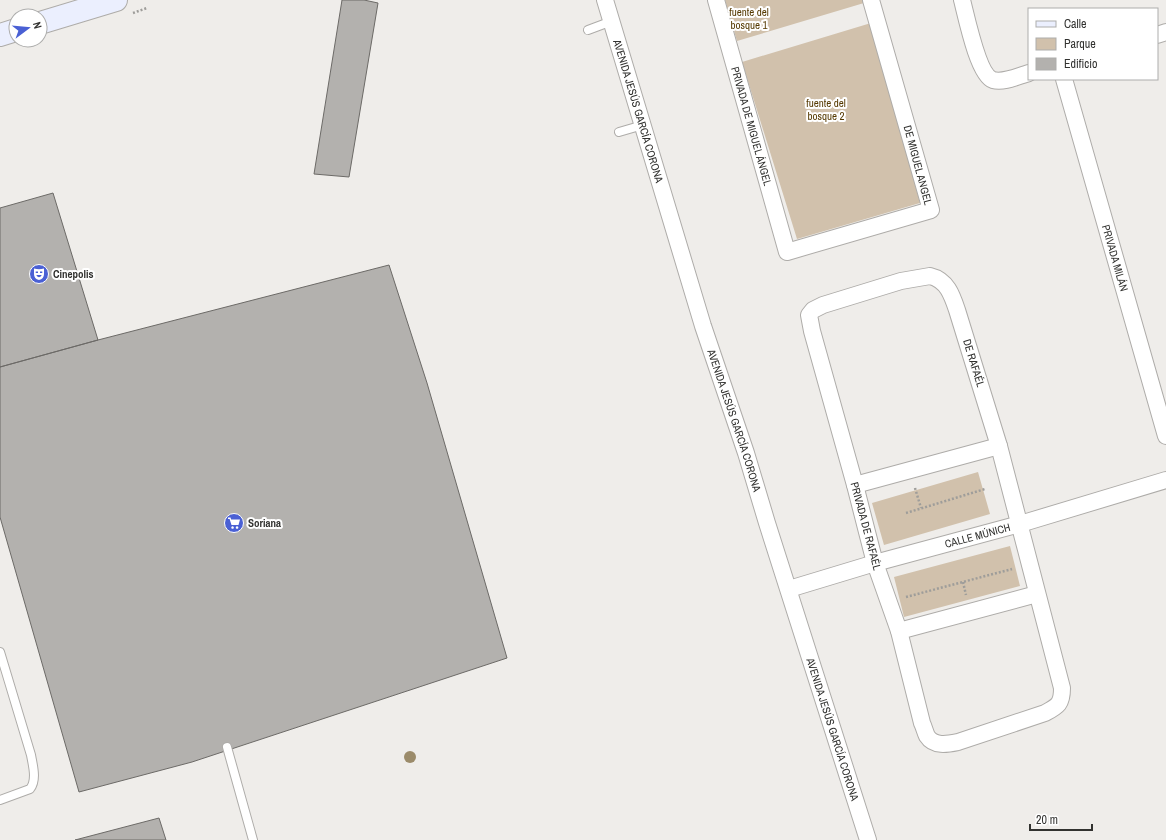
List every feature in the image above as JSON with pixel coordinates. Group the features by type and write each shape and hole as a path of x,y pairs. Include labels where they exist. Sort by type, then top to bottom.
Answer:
{"main road":[{"path":"48,21 116,0"}],"street":[{"name":"AVENIDA JESÚS GARCÍA CORONA","path":"605,0 703,326 746,453 868,840"},
{"name":"PRIVADA DE MIGUEL ÁNGEL","path":"716,0 787,252"},
{"name":"DE MIGUEL ANGEL","path":"787,252 931,210 871,0"},
{"path":"962,0 977,56 987,76 990,79 1004,80 1028,73"},
{"name":"PRIVADA MILÁN","path":"1064,80 1166,436"},
{"name":"PRIVADA DE RAFAÉL","path":"943,282 936,277 930,276 901,281 823,305 813,310 809,315 866,532 898,631 922,723 927,736 932,741 939,744 958,742 1045,713 1059,704"},
{"name":"DE RAFAÉL","path":"943,282 948,288 955,303 999,446 1061,685 1062,693 1059,704"},
{"path":"855,486 999,446"},
{"name":"CALLE MÚNICH","path":"789,589 875,563 1020,524 1166,480"},
{"path":"898,631 1037,594"}],"lane":[{"path":"588,30 612,21"},
{"path":"619,132 643,125"},
{"path":"0,652 31,756 34,770 34,780 32,787 27,791 0,800"},
{"path":"227,747 253,840"}],"path":[{"path":"915,488 921,508"},
{"path":"906,513 985,489"},
{"path":"905,598 1017,568"},
{"path":"963,582 968,601"}],"green space":[{"name":"fuente del bosque 1","path":"725,0 863,0 864,3 737,41"},
{"name":"fuente del bosque 2","path":"871,23 920,203 797,239 742,62"},
{"path":"978,472 990,514 884,545 872,503"},
{"path":"1010,546 1020,586 904,617 894,577"}],"building":[{"path":"342,0 364,0 378,3 349,177 314,174"},
{"name":"Cinepolis","path":"53,193 98,340 0,367 0,208"},
{"name":"Soriana","path":"389,265 427,383 507,658 192,762 79,792 0,517 0,367 98,340"},
{"path":"159,818 166,840 75,840"}],"place":[{"name":"Cinepolis","path":"39,274"},
{"name":"Soriana","path":"234,523"}]}
